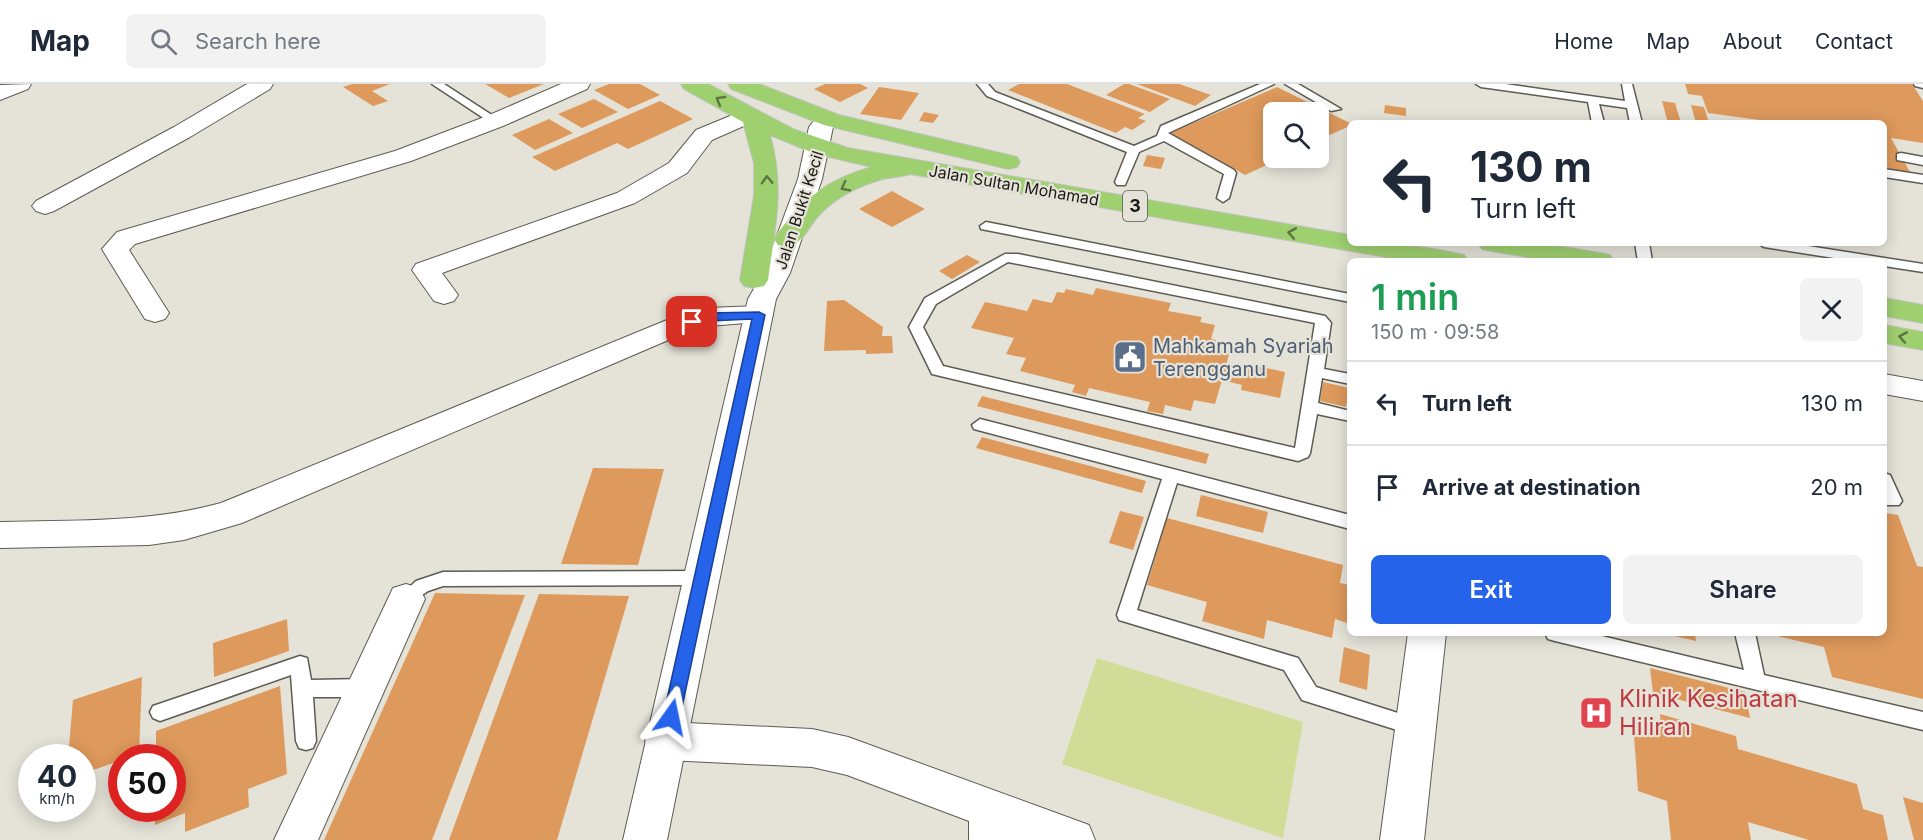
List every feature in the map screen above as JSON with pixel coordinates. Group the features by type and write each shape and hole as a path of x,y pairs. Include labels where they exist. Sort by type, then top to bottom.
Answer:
{"highway":[{"name":"Jalan Sultan Mohamad","path":"692,84 751,118 815,139 921,168 1347,242"},
{"name":"Jalan Sultan Mohamad","path":"745,87 832,120 927,142 983,158 1347,219"},
{"name":"3","path":"745,87 815,139 878,141 983,158"},
{"path":"751,118 766,163 767,196 758,298"},
{"path":"787,239 814,204 843,186 891,170 921,168"},
{"name":"Jalan Sultan Mohamad","path":"1367,246 1437,258"},
{"path":"1509,246 1582,258"},
{"path":"1887,308 1923,314"},
{"path":"1887,335 1923,341"}],"street":[{"path":"0,93 20,84"},
{"path":"45,206 182,132 262,84"},
{"path":"155,313 115,249 126,238 403,156 495,121 579,84"},
{"path":"444,295 426,270 626,198 678,168 704,135 751,118"},
{"name":"Jalan Bukit Kecil","path":"758,298 777,276 815,139"},
{"name":"Jalan Bukit Kecil","path":"645,840 702,578 758,298 815,139"},
{"path":"0,535 149,532 184,527 231,514 677,327 758,298"},
{"path":"1887,385 1923,391"},
{"path":"296,840 406,599"},
{"path":"1402,840 1427,636"},
{"path":"666,741 812,748 848,756 990,824 1073,840"}],"lane":[{"path":"437,84 495,121"},
{"path":"982,84 990,94 1134,150"},
{"path":"1223,198 1230,173 1164,137 1162,133 1165,128 1269,84"},
{"path":"1290,84 1335,109"},
{"path":"1481,84 1632,105"},
{"path":"1627,84 1635,120"},
{"path":"1593,100 1597,120"},
{"path":"1121,182 1134,150 1164,137"},
{"path":"1901,157 1923,161"},
{"path":"1887,173 1923,178"},
{"path":"986,226 1347,297"},
{"path":"1783,246 1860,258"},
{"path":"1131,281 1140,256"},
{"path":"1005,258 1018,258 1131,281 1320,319 1324,323 1302,453 1298,455 941,372 933,366 916,327 930,301 1005,258"},
{"path":"1887,262 1923,268"},
{"path":"1316,372 1347,378"},
{"path":"1310,407 1347,415"},
{"path":"980,425 1347,521"},
{"path":"1171,476 1126,615 1291,664 1309,694 1416,727"},
{"path":"1887,486 1893,501"},
{"path":"406,599 422,585 443,579 702,578"},
{"path":"1568,636 1923,721"},
{"path":"1746,636 1756,681"},
{"path":"160,712 300,664 306,741"},
{"path":"302,689 365,688"}],"green space":[{"path":"1097,658 1303,722 1283,838 1062,764"}],"building":[{"path":"352,84 390,84 372,91 388,101 373,106 343,87"},
{"path":"485,84 544,84 509,98"},
{"path":"609,84 640,84 660,95 628,109 594,90"},
{"path":"825,84 860,84 868,88 840,102 814,89"},
{"path":"1019,84 1067,84 1145,114 1138,118 1146,121 1132,130 1125,127 1116,133 1008,90"},
{"path":"1124,84 1170,99 1150,112 1106,95"},
{"path":"1137,84 1179,84 1211,95 1195,106"},
{"path":"1685,84 1912,84 1923,101 1923,143 1891,138 1910,172 1887,168 1887,120 1759,120 1708,113 1702,96 1688,94"},
{"path":"879,87 919,93 901,120 860,114"},
{"path":"1277,87 1307,102 1263,102 1263,167 1245,175 1170,133"},
{"path":"594,99 618,112 582,128 558,114"},
{"path":"660,101 693,119 628,149 617,143 555,171 532,157"},
{"path":"1662,101 1675,103 1680,120 1667,120"},
{"path":"1385,105 1406,108 1406,116 1384,113"},
{"path":"1691,105 1704,107 1708,120 1695,120"},
{"path":"924,112 939,115 933,123 919,121"},
{"path":"1329,113 1347,122 1347,127 1329,135"},
{"path":"549,119 573,133 535,150 512,135"},
{"path":"1147,155 1165,158 1161,169 1143,166"},
{"path":"892,191 925,209 892,227 859,209"},
{"path":"967,255 980,262 952,279 939,271"},
{"path":"1096,288 1171,303 1168,311 1202,317 1200,322 1215,325 1211,339 1232,344 1226,365 1246,369 1247,364 1285,372 1280,398 1241,390 1242,385 1222,380 1215,404 1194,400 1191,411 1165,405 1163,414 1147,411 1150,402 1089,388 1086,396 1072,392 1075,385 1020,371 1026,358 1006,354 1014,338 971,328 985,302 1027,311 1033,299 1052,303 1057,292 1064,293 1066,289 1093,295"},
{"path":"844,300 883,327 882,336 892,336 893,353 866,354 866,350 824,351 827,301"},
{"path":"1323,382 1347,388 1346,407 1320,401"},
{"path":"982,396 1209,454 1206,464 977,406"},
{"path":"982,437 1146,481 1142,493 976,448"},
{"path":"593,468 664,469 638,565 561,564"},
{"path":"1201,495 1268,512 1263,533 1196,516"},
{"path":"1120,511 1144,517 1133,550 1109,543"},
{"path":"1887,513 1898,515 1917,566 1923,567 1923,699 1832,677 1824,647 1777,636 1887,636"},
{"path":"1167,518 1343,565 1340,583 1347,584 1347,623 1335,619 1332,638 1267,620 1264,639 1202,621 1207,602 1147,585"},
{"path":"435,593 525,595 432,840 324,840"},
{"path":"539,594 629,596 557,840 449,840"},
{"path":"287,619 289,651 214,677 213,643"},
{"path":"1675,636 1695,636 1696,641"},
{"path":"1344,647 1370,655 1367,690 1339,682"},
{"path":"1650,668 1745,692 1750,718 1653,693"},
{"path":"142,677 139,744 108,744 108,765 96,769 96,744 69,744 73,700"},
{"path":"280,686 287,774 248,789 249,807 185,832 186,744 156,744 156,731"},
{"path":"1660,714 1736,736 1738,749 1857,784 1863,809 1883,815 1888,840 1809,840 1748,822 1751,840 1671,840 1667,801 1638,791 1633,721 1661,729"},
{"path":"1903,797 1923,803 1923,840 1914,840"}],"place":[{"name":"Mahkamah Syariah Terengganu","path":"1130,357"},
{"name":"Klinik Kesihatan Hiliran","path":"1596,713"}],"route":[{"path":"671,717 759,315 707,317 692,322"}]}
